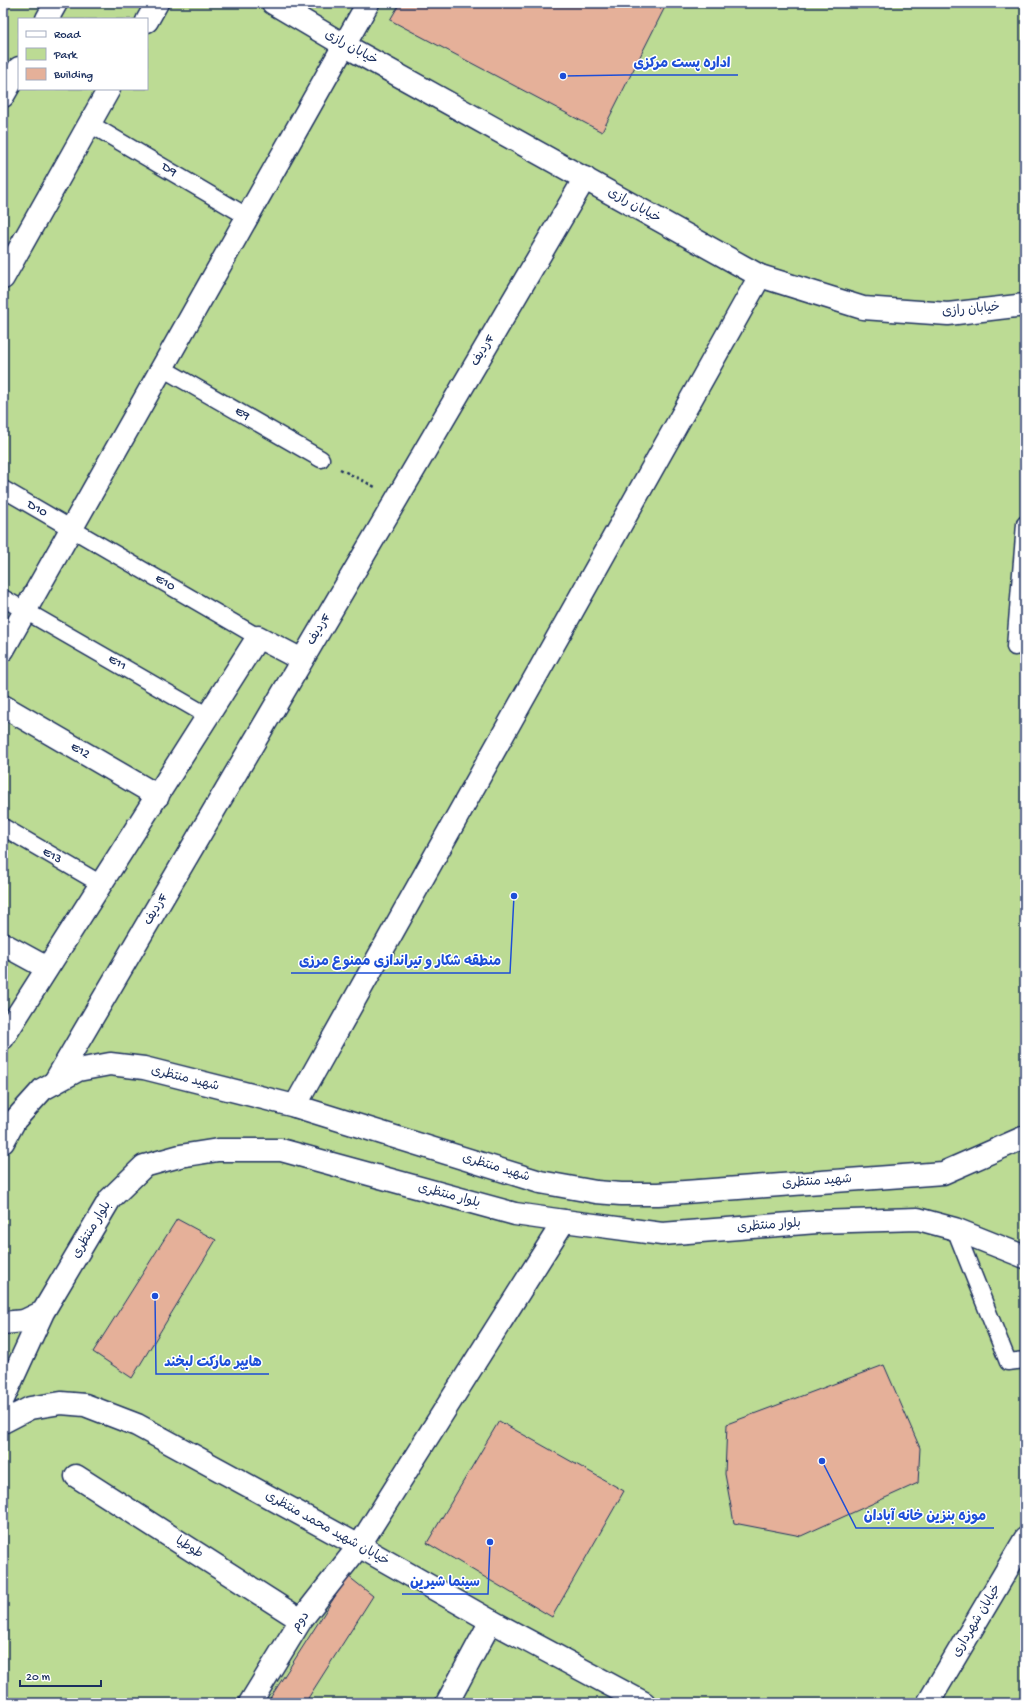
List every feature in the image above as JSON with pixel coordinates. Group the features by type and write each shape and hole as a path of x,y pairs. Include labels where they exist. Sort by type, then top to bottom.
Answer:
{"street":[{"path":"48,18 56,3"},
{"path":"148,19 157,3"},
{"name":"خیابان رازی","path":"272,3 344,45 760,276 863,308 948,314 1025,305"},
{"path":"3,650 368,3"},
{"path":"3,96 18,70"},
{"path":"3,278 108,90"},
{"name":"ردیفF","path":"54,1083 585,178"},
{"path":"295,1106 760,276"},
{"path":"3,1038 258,637 302,660"},
{"name":"E12","path":"3,706 158,796"},
{"path":"3,944 47,968"},
{"name":"شهید منتظری","path":"3,1142 15,1120 43,1089 78,1070 110,1064 144,1068 295,1106 540,1182 596,1192 621,1194 658,1194 942,1173 1025,1137"},
{"name":"بلوار منتظری","path":"3,1399 43,1312 110,1199 144,1166 180,1156 218,1150 281,1150 515,1214 662,1234 817,1222 918,1218 955,1229 1025,1257"},
{"name":"دوم","path":"250,1703 302,1620 359,1546 564,1221"},
{"path":"3,1323 24,1321 43,1312"},
{"name":"خیابان شهید محمد منتظری","path":"3,1422 30,1408 61,1403 85,1405 137,1425 644,1703"},
{"name":"طوطیا","path":"76,1476 302,1620"},
{"name":"خیابان شهرداری","path":"928,1703 1025,1540"},
{"path":"448,1703 492,1621"}],"lane":[{"name":"D9","path":"90,124 248,217"},
{"name":"E9","path":"162,368 321,459"},
{"name":"D10","path":"3,489 72,529"},
{"path":"1015,647 1025,524"},
{"name":"E10","path":"72,529 258,637"},
{"name":"E11","path":"3,598 208,716"},
{"name":"E13","path":"3,827 101,884"},
{"path":"955,1229 1008,1362 1025,1360"}],"path":[{"path":"321,459 397,498"}],"green space":[{"path":"3,3 1025,3 1025,1703 3,1703"}],"building":[{"path":"400,3 667,3 602,132 390,20"},
{"path":"177,1219 216,1240 132,1378 93,1352"},
{"path":"884,1365 920,1448 918,1483 801,1536 734,1523 725,1474 727,1424"},
{"path":"499,1421 624,1491 552,1617 427,1543"},
{"path":"348,1576 373,1596 305,1703 267,1703"}],"place":[{"name":"اداره پست مرکزی","path":"563,76"},
{"name":"منطقه شکار و تیراندازی ممنوع مرزی","path":"514,896"},
{"name":"هایپر مارکت لبخند","path":"155,1296"},
{"name":"موزه بنزین خانه آبادان","path":"822,1461"},
{"name":"سینما شیرین","path":"490,1542"}]}
